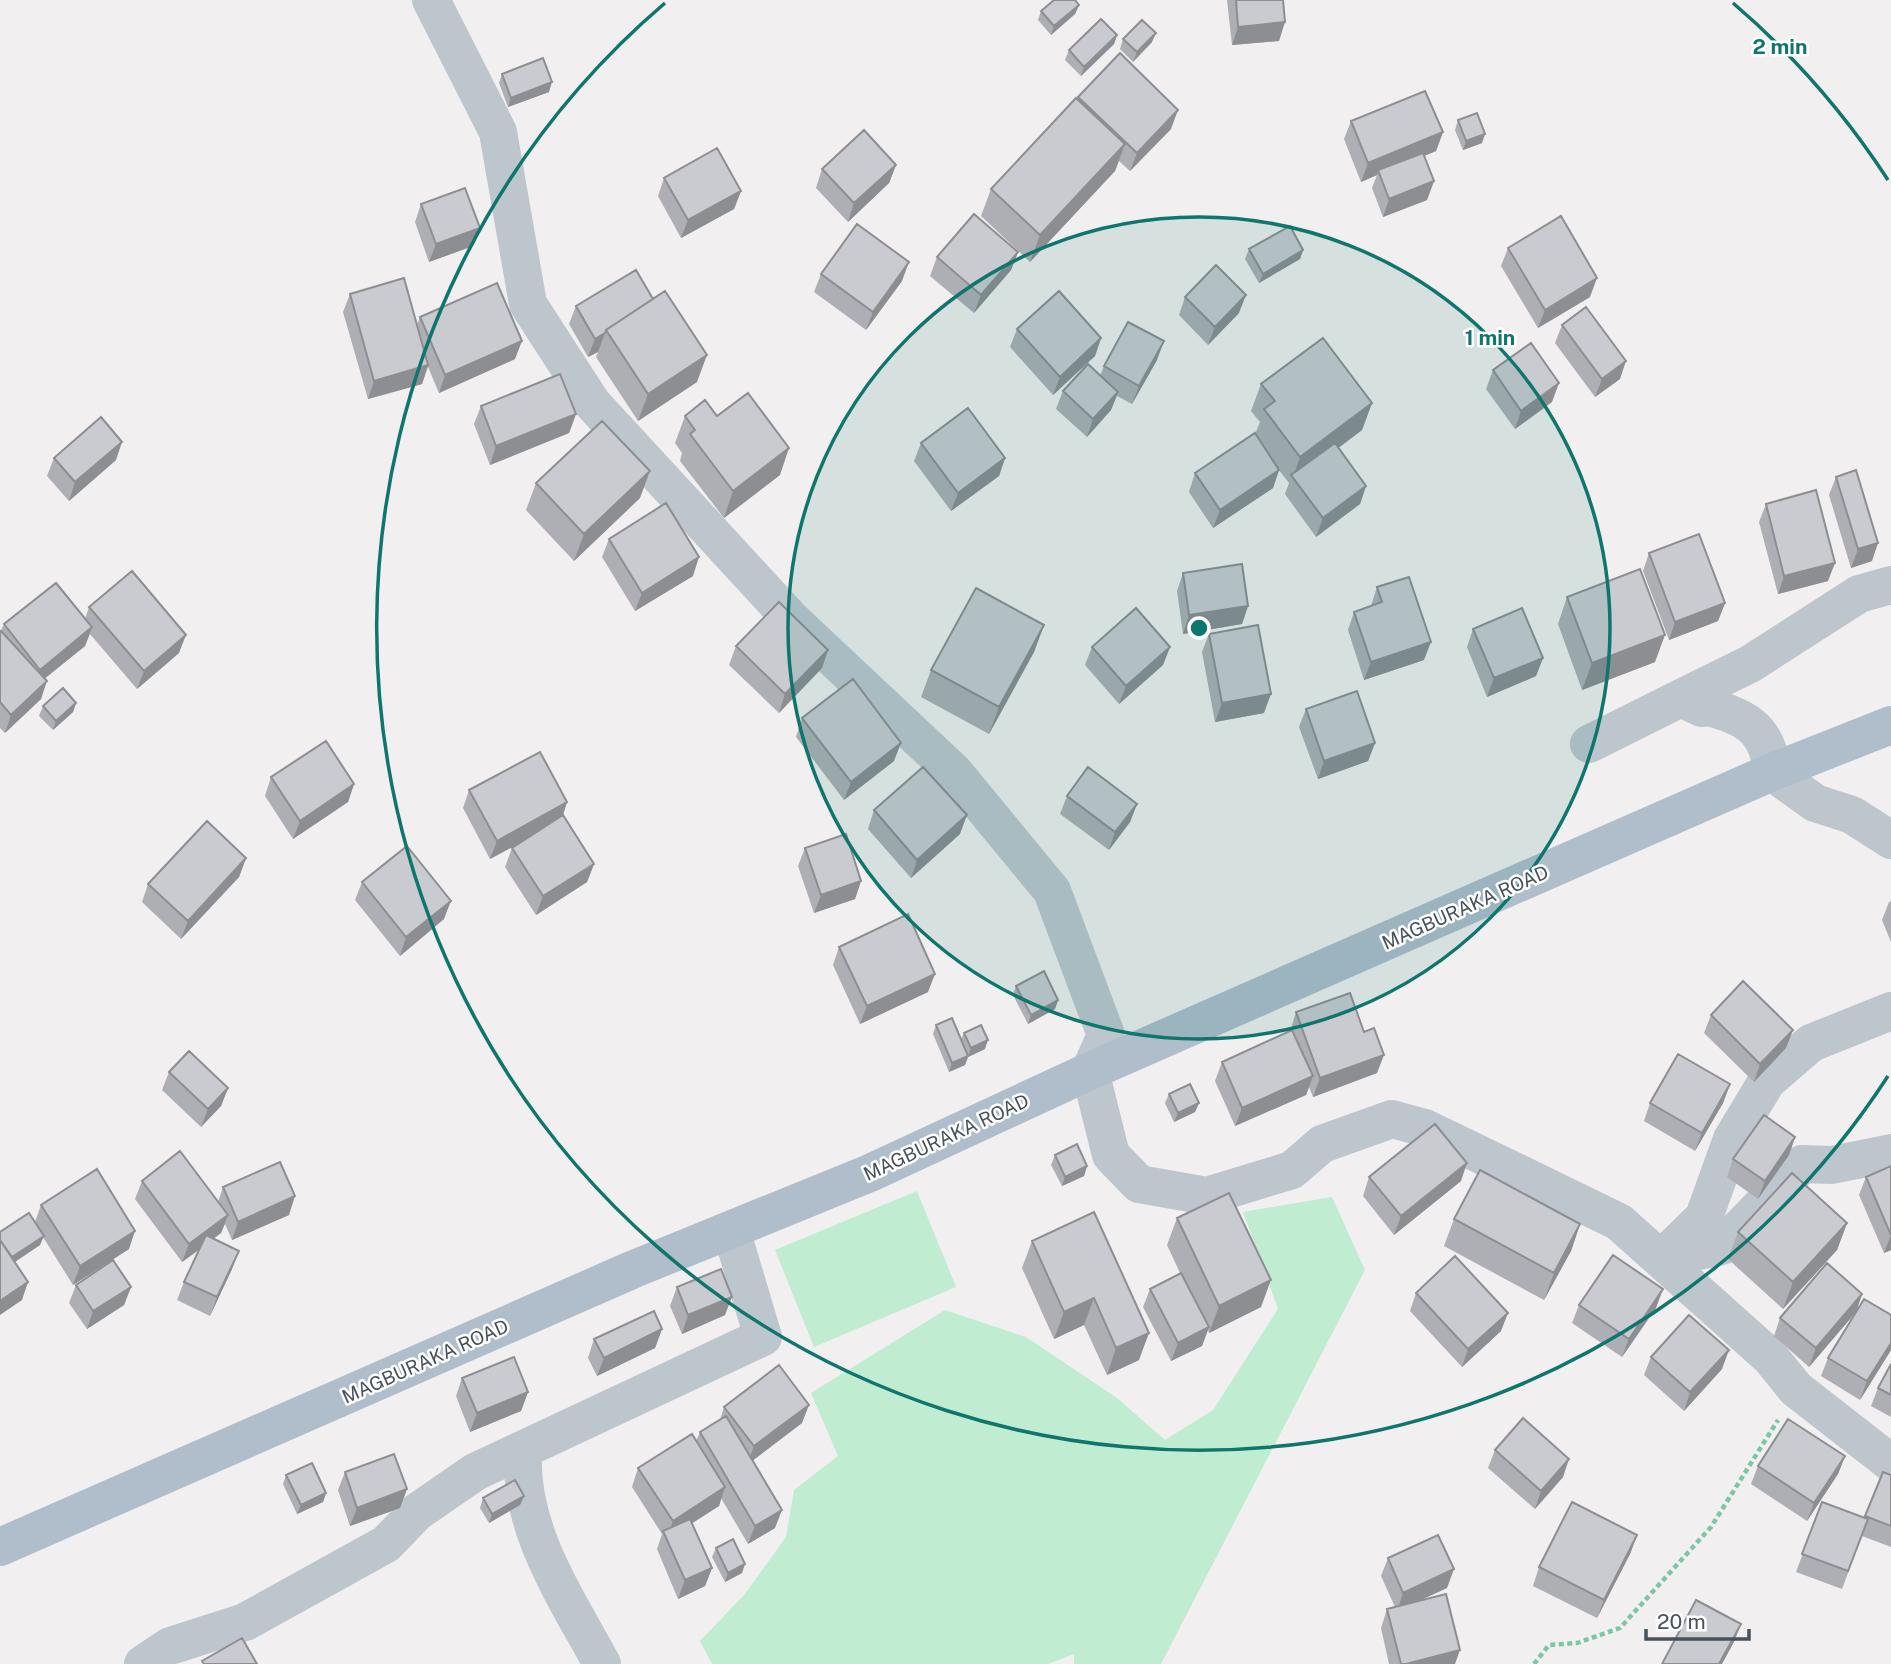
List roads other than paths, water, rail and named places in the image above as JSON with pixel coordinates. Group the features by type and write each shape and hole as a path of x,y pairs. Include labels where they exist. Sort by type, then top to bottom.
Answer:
{"main road":[{"name":"MAGBURAKA ROAD","path":"0,1546 731,1230 870,1173 1090,1072 1761,777 1891,724"}],"street":[{"path":"430,0 498,132 528,304 592,403 791,619 954,772 1052,891 1106,1035 1090,1072 1111,1156 1139,1184 1207,1196 1292,1170 1322,1144 1392,1119 1425,1128 1619,1222 1770,1357 1796,1389 1891,1463"},
{"path":"1589,744 1750,664 1859,594 1891,585"},
{"path":"1681,698 1752,724 1770,748 1761,777 1815,803 1852,815 1891,840"},
{"path":"1661,1259 1704,1217 1732,1139 1768,1081 1811,1043 1891,1011"},
{"path":"1661,1259 1721,1247 1802,1164 1832,1166 1891,1153"},
{"path":"144,1664 170,1646 245,1622 386,1544 417,1513 475,1472 523,1452 764,1337 731,1230"},
{"path":"523,1452 521,1481 535,1538 602,1664"}]}
